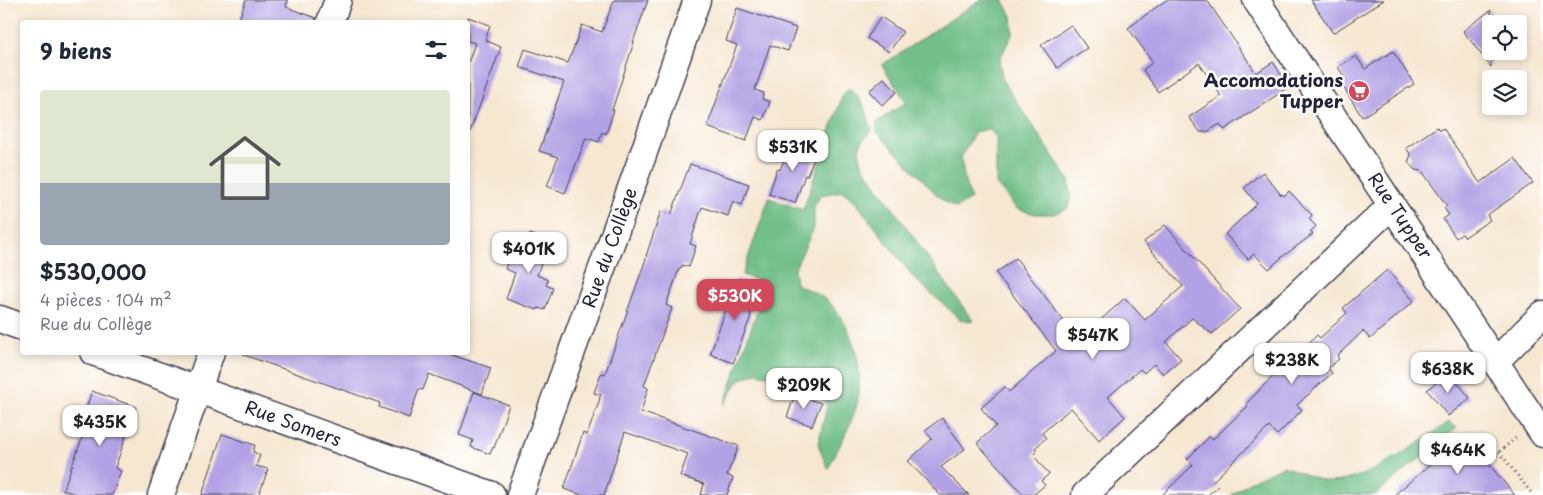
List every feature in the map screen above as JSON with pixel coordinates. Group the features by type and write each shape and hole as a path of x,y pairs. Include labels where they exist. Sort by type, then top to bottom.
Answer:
{"street":[{"path":"331,20 338,0"},
{"name":"Rue du Collège","path":"520,495 697,0"},
{"name":"Rue Tupper","path":"1256,0 1543,434"},
{"path":"1085,495 1392,205"},
{"path":"1496,361 1543,314"},
{"path":"0,319 20,326"},
{"name":"Rue Somers","path":"101,355 492,495"},
{"path":"161,495 210,355"}],"path":[{"path":"1499,452 1533,495"}],"green space":[{"path":"980,0 1003,0 1012,16 1013,33 999,60 1003,81 1069,180 1071,196 1068,208 1054,214 1035,214 1017,209 996,184 996,137 989,129 975,132 961,158 965,182 971,199 956,208 941,199 877,132 877,122 906,102 882,65"},
{"path":"849,88 864,107 872,131 861,143 860,155 863,166 973,321 961,320 913,277 854,200 842,191 821,195 814,206 814,228 794,270 796,284 824,299 840,315 855,349 859,374 856,407 850,425 828,469 818,444 827,406 819,392 795,380 756,373 739,380 724,405 767,283 742,275 769,198 803,210 843,94"},
{"path":"1449,422 1457,428 1375,495 1231,495 1249,482 1283,466 1323,481 1337,482 1354,478 1389,462"}],"building":[{"path":"246,0 288,0 286,7 316,18 316,20 239,20"},
{"path":"614,0 648,0 633,42 606,134 602,132 599,142 586,138 565,193 547,186 558,157 539,151 564,82 519,67 525,49 568,63 582,25 602,32"},
{"path":"1166,0 1207,0 1256,73 1273,62 1289,87 1224,130 1220,124 1207,132 1200,132 1189,117 1221,96 1199,63 1158,92 1143,70 1153,62 1128,28"},
{"path":"1311,0 1384,0 1333,33"},
{"path":"737,8 796,28 788,51 770,45 755,90 764,93 762,99 770,102 763,120 755,117 746,141 707,127 737,45 726,41"},
{"path":"1491,10 1491,15 1484,15"},
{"path":"468,17 490,25 485,40 501,47 470,132 470,57 475,43 470,42 470,20 468,20"},
{"path":"881,17 903,32 889,52 867,38"},
{"path":"1482,17 1482,55 1463,31"},
{"path":"1071,25 1087,48 1057,68 1041,45"},
{"path":"1393,51 1414,84 1362,117 1341,83 1346,80 1338,67 1356,56 1365,69"},
{"path":"1486,60 1491,60 1491,67"},
{"path":"884,78 897,92 882,105 869,91"},
{"path":"1437,127 1440,130 1443,128 1480,183 1515,158 1533,183 1487,215 1490,220 1465,237 1462,234 1456,238 1443,219 1449,215 1444,208 1447,206 1422,171 1415,170 1408,162 1411,155 1406,148"},
{"path":"791,141 817,151 807,176 805,175 795,203 769,194 777,169 780,170"},
{"path":"690,164 749,184 742,205 733,201 728,216 702,207 690,244 696,246 689,267 682,265 680,267 666,305 672,308 644,386 648,388 641,412 739,446 727,475 733,478 727,495 701,495 704,484 680,476 688,454 625,432 604,495 582,495 564,489 583,433 587,435 600,399 601,395 594,393 601,373 605,374 661,211 671,215"},
{"path":"1263,172 1281,195 1284,196 1289,191 1312,215 1309,219 1316,226 1310,232 1313,234 1269,269 1254,254 1248,259 1225,234 1257,204 1244,188"},
{"path":"1165,225 1240,309 1212,334 1192,318 1166,342 1181,359 1163,374 1154,364 1144,373 1140,369 1108,397 1125,417 1099,440 1071,408 1042,433 1046,438 1035,448 1037,451 1033,455 1049,474 1041,481 1045,485 1033,495 1024,495 977,443 996,426 981,408 1005,387 1009,392 1056,351 996,273 1016,258 1078,340 1125,298 1145,320 1183,286 1144,242"},
{"path":"530,234 549,241 537,275 548,280 546,285 553,288 545,310 538,308 537,310 506,299 515,273 505,269 515,242 526,246"},
{"path":"1387,270 1414,301 1370,339 1363,331 1337,356 1339,359 1328,368 1332,373 1297,405 1302,410 1277,435 1269,427 1213,481 1218,486 1208,495 1162,495 1193,465 1187,459 1210,436 1213,439 1248,406 1246,404 1264,385 1317,335 1320,338 1347,313 1343,308"},
{"path":"737,279 759,287 751,316 733,363 710,354"},
{"path":"244,355 452,355 491,368 482,394 429,374 423,390 419,389 409,418 379,407 380,403"},
{"path":"1449,372 1470,398 1448,416 1427,390"},
{"path":"92,391 136,407 115,468 121,471 112,495 77,495 63,490 86,428 80,426"},
{"path":"474,392 509,405 494,448 490,454 471,447 473,440 459,435"},
{"path":"795,395 821,403 812,426 787,417"},
{"path":"942,418 965,449 941,467 969,495 940,495 908,461 932,439 925,430"},
{"path":"222,434 255,445 253,452 260,455 256,466 268,469 259,495 202,495"},
{"path":"1465,436 1515,495 1394,495"}],"place":[{"name":"Accomodations Tupper","path":"1359,91"}]}
